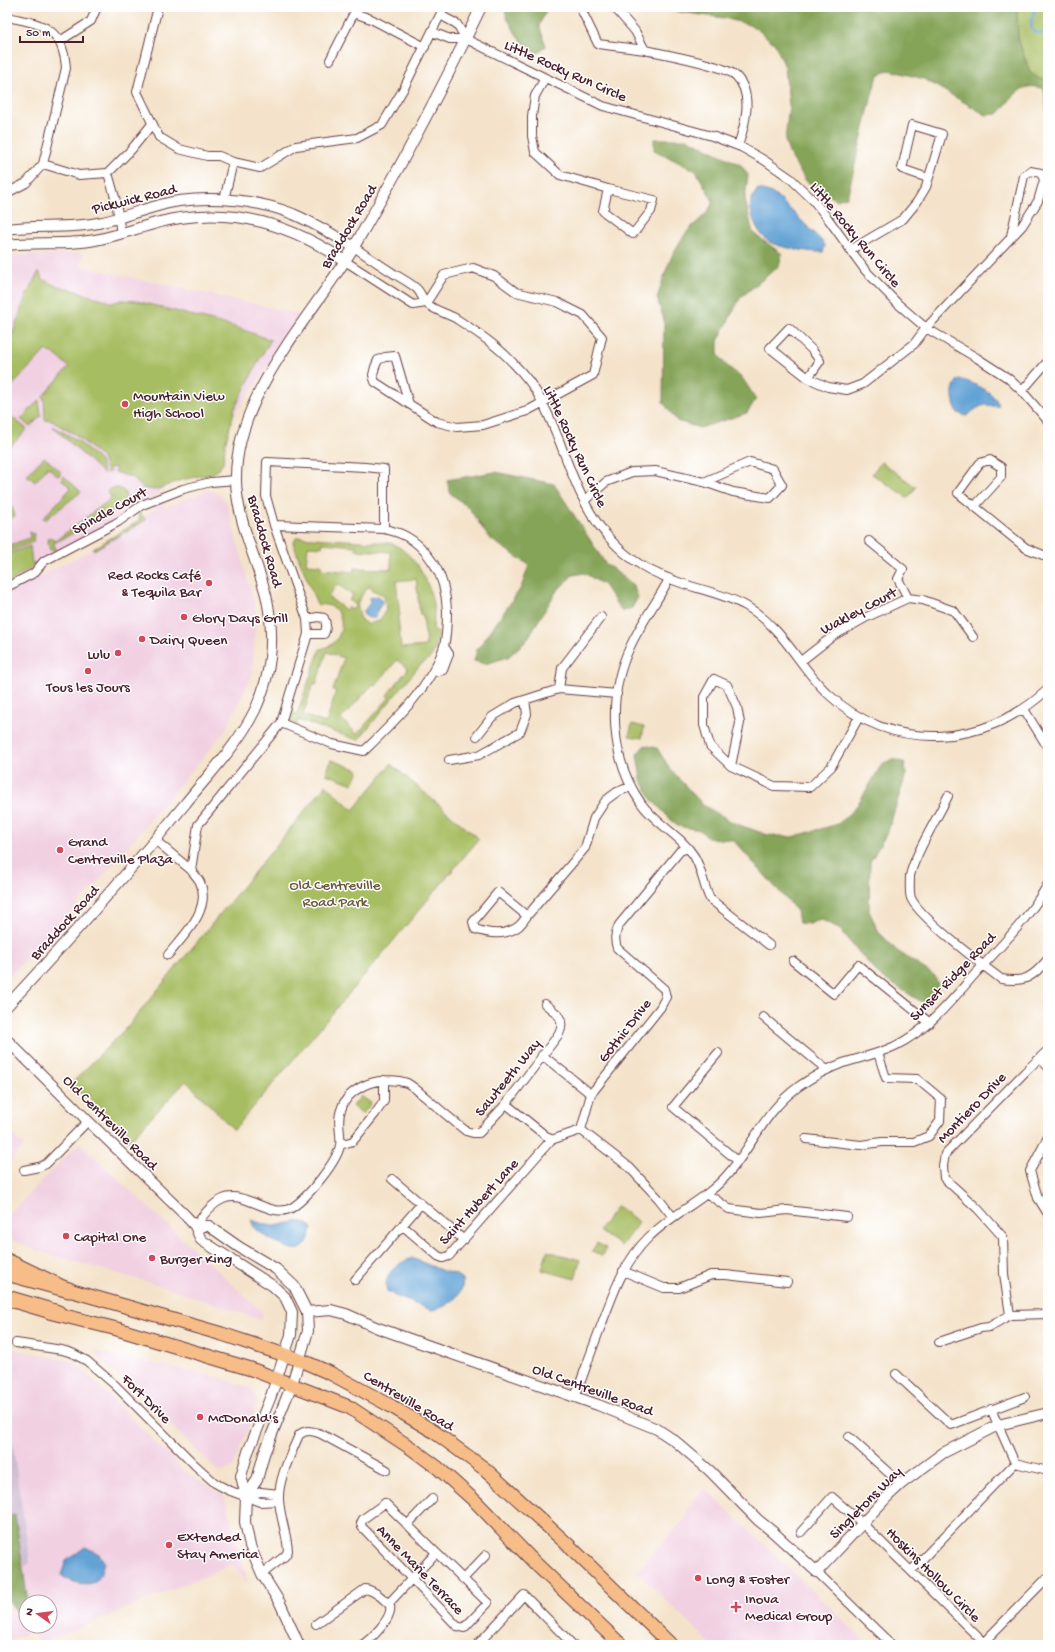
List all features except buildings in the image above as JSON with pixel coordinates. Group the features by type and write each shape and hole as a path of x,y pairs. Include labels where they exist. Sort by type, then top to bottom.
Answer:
{"highway":[{"name":"Centreville Road","path":"7,1260 69,1290 210,1330 300,1360 357,1388 427,1427 485,1469 566,1542 671,1645"},
{"path":"7,1273 69,1290"},
{"path":"7,1298 201,1353 277,1378 349,1408 411,1448 438,1468 476,1502 535,1563 621,1645"},
{"path":"7,1305 58,1313"}],"street":[{"path":"60,41 91,21 97,7"},
{"path":"158,7 137,92 159,137 179,149 208,156 219,156 233,162 260,168 296,146 357,138 382,125 404,88 444,7"},
{"name":"Braddock Road","path":"7,1006 84,924 155,840 232,747 255,709 263,688 268,668 272,636 270,610 238,502 236,480 240,442 245,424 257,395 275,364 354,248 418,135 481,7"},
{"path":"580,7 598,44 645,50 713,65 736,75 743,87 746,104 744,128 738,146"},
{"path":"614,7 635,31 645,50"},
{"path":"330,60 354,13 425,47"},
{"path":"440,16 457,24 466,39"},
{"path":"7,17 38,23 50,30 60,41 65,52 66,68 43,164 26,183 7,193"},
{"path":"432,32 450,39 466,39"},
{"name":"Little Rocky Run Circle","path":"466,39 603,106 712,136 738,146 764,160 801,188 829,220 850,250 880,287 898,304 926,328 1008,378 1048,420"},
{"path":"545,78 535,96 532,116 532,136 535,152 560,175 654,200 652,211 633,234 602,210 608,189"},
{"path":"43,164 79,175 108,173 131,150 152,124"},
{"path":"850,250 903,218 917,202 926,187 942,134 912,124 902,169 928,178"},
{"path":"224,200 233,162"},
{"path":"808,378 820,361 812,350 789,328 770,348 808,378 828,386 847,390 863,384 914,344 926,328 1022,226 1038,201 1044,180 1041,173 1030,171 1024,176 1011,236"},
{"path":"108,173 122,234"},
{"name":"Pickwick Road","path":"7,229 74,227 99,223 145,209 179,201 209,199 238,200 292,214 327,231 354,248"},
{"name":"Pickwick Road","path":"7,245 94,241 122,234 147,225 179,218 208,215 240,217 289,230 328,250 345,262"},
{"name":"Little Rocky Run Circle","path":"354,248 418,289 426,303 455,319 492,344 511,361 528,380 543,403 584,501 599,525 614,543 639,564 669,579 710,591 745,606 770,624 783,637 828,694 859,717 880,726 900,732 937,736 957,735 976,731 993,725 1024,709 1048,688"},
{"name":"Little Rocky Run Circle","path":"345,262 413,305 426,303"},
{"path":"409,404 395,356 385,357 378,360 373,375 376,382 409,404 437,422 457,427 483,425 527,411 593,375 602,337 583,315 557,302 516,292 494,276 472,268 444,275 426,303"},
{"path":"1022,391 1048,361"},
{"path":"974,507 1001,477 1001,467 990,460 980,463 958,493 974,507 1026,548 1048,557"},
{"path":"191,870 198,825 281,724 308,634 307,619 274,525 266,496 266,462 384,469 384,529"},
{"path":"584,501 606,482 632,472 655,471 704,482 733,492 770,498 782,485 774,468 750,462 704,482"},
{"name":"Spindle Court","path":"7,587 34,573 44,561 118,522 142,505 183,489 211,482 236,480"},
{"path":"274,525 384,529 396,531 408,536 426,553 438,571 446,594 447,620 444,646 432,672 386,729 364,751 332,744 281,724"},
{"name":"Wakley Court","path":"869,541 903,569 898,579 908,598"},
{"path":"669,579 629,648 619,676 615,716 618,747 630,786 646,811 688,848 695,857 710,899 769,945"},
{"name":"Wakley Court","path":"801,661 833,636 867,617 908,598 923,600 954,611 973,638"},
{"path":"307,619 318,617 324,618 327,629 324,634 308,634"},
{"path":"559,689 562,668 601,617"},
{"path":"731,766 740,723 737,707 727,685 714,680 704,697 704,725 710,746 731,766 774,786 810,787 831,767 859,717"},
{"path":"477,736 492,717 515,703 559,689 617,694"},
{"path":"449,760 480,755 520,732 527,714 526,700"},
{"path":"1024,709 1048,748"},
{"path":"527,916 498,892 473,922 475,929 486,933 499,933 519,926 585,848 594,818 606,800 617,792 630,786"},
{"path":"948,796 914,865 910,876 911,897 921,913 983,966 1001,979 1014,982 1027,979 1048,959"},
{"path":"155,840 191,870 200,882 203,900 198,917 168,955"},
{"name":"Gothic Drive","path":"581,1130 591,1094 660,1008 666,996 664,989 617,948 614,940 615,933 619,926 680,851 688,848"},
{"name":"Sunset Ridge Road","path":"575,1397 616,1286 633,1255 647,1239 660,1226 708,1194 723,1181 760,1127 782,1100 803,1084 827,1070 878,1053 905,1041 930,1023 1020,924 1035,906 1048,884"},
{"path":"793,961 834,994 858,965 930,1023"},
{"name":"Sawteeth Way","path":"195,1226 212,1206 224,1198 236,1197 278,1211 291,1209 302,1200 334,1161 340,1145 340,1110 346,1099 356,1090 368,1083 384,1080 406,1083 466,1131 472,1134 479,1133 506,1104 559,1034 562,1028 558,1014 545,1004"},
{"path":"763,1017 827,1070"},
{"name":"Old Centreville Road","path":"7,1040 88,1122 195,1226 201,1240 273,1286 285,1297 292,1312 293,1323 291,1336 277,1378 248,1452 241,1476 246,1496 245,1522 250,1546 262,1574 280,1603 299,1645"},
{"name":"Montiero Drive","path":"1010,1315 1004,1274 1003,1237 978,1209 944,1178 943,1166 945,1154 1048,1050"},
{"path":"718,1053 673,1106 738,1161"},
{"path":"806,1139 861,1145 882,1142 914,1142 929,1136 940,1121 941,1098 918,1079 886,1078 878,1053"},
{"path":"542,1056 591,1094"},
{"path":"1040,1058 1048,1067"},
{"path":"340,1145 353,1141 384,1101 384,1080"},
{"path":"506,1104 551,1140 581,1130 629,1167 658,1198 673,1217"},
{"path":"24,1170 46,1164 88,1122"},
{"path":"1048,1137 1044,1150 1030,1171 1038,1198 1048,1214"},
{"name":"Saint Hubert Lane","path":"403,1226 443,1258 449,1256 551,1140"},
{"path":"392,1179 464,1240"},
{"path":"708,1194 729,1209 761,1213 787,1210 847,1218"},
{"path":"355,1280 421,1204"},
{"path":"195,1226 209,1226 239,1247 276,1269 294,1286 307,1312 308,1331 300,1360 264,1454 257,1480 246,1496"},
{"path":"623,1271 664,1288 680,1288 711,1275 726,1275 787,1282"},
{"name":"Old Centreville Road","path":"307,1312 331,1310 346,1314 378,1328 598,1405 650,1426 675,1441 710,1471 758,1520 817,1572 892,1645"},
{"path":"939,1342 981,1328 989,1327 1010,1315 1048,1314"},
{"name":"Fort Drive","path":"16,1343 62,1350 87,1361 115,1385 200,1470 216,1483 228,1490 246,1496"},
{"path":"896,1374 950,1425 1025,1397"},
{"path":"991,1409 1015,1463"},
{"name":"Singletons Way","path":"817,1572 900,1484 943,1453 998,1425 1048,1412"},
{"path":"262,1574 285,1556 288,1551 279,1498 288,1460 299,1435 311,1430 387,1470"},
{"path":"849,1437 900,1484"},
{"path":"1015,1463 1048,1471"},
{"path":"911,1571 1015,1463"},
{"path":"246,1496 260,1492 279,1498"},
{"name":"Hoskins Hollow Circle","path":"801,1532 832,1497 862,1523 983,1644"},
{"path":"407,1525 432,1499"},
{"name":"Anne Marie Terrace","path":"385,1503 436,1553 488,1603 464,1628 457,1626 365,1531 361,1523 363,1519 385,1503"},
{"path":"389,1603 436,1553"},
{"path":"463,1579 486,1555"},
{"path":"983,1644 1048,1577"},
{"path":"316,1624 365,1589 374,1592 389,1603 389,1613 385,1621 369,1640 362,1645"},
{"path":"477,1645 524,1596 574,1645"}],"shaded area":[{"name":"Mountain View High School","path":"83,253 80,266 303,315 226,427 169,485 149,500 48,561 7,580 7,256"},
{"path":"209,490 218,493 226,501 256,610 252,675 225,731 92,889 7,979 7,591 22,586 100,545 162,504 165,507"},
{"path":"7,1129 24,1146 7,1166"},
{"path":"79,1143 263,1313 261,1320 165,1287 34,1250 7,1237 7,1216"},
{"path":"7,1348 75,1362 184,1471 225,1497 248,1585 233,1564 41,1644 34,1634 58,1634 58,1594 18,1594 18,1613 7,1598"},
{"path":"92,1351 218,1377 252,1389 258,1402 233,1467 220,1472"},
{"path":"7,1406 30,1563 7,1577"},
{"path":"705,1488 869,1645 712,1645 636,1571 686,1518 687,1511 691,1503"},
{"path":"7,1603 18,1619 18,1634 28,1634 7,1640"}],"green space":[{"path":"504,7 548,7 539,25 546,46 537,54 519,39 507,18"},
{"path":"662,7 1017,7 1018,39 1030,73 1040,79 1048,80 1048,118 1044,89 1029,87 1023,89 1013,97 998,114 986,115 924,79 889,70 878,76 874,87 847,197 836,200 806,181 789,153 785,141 789,105 785,67 775,44 757,29 747,24 724,18 665,10"},
{"path":"1017,7 1048,7 1048,80 1040,79 1030,73 1018,39"},
{"path":"654,139 688,139 741,165 748,175 745,199 753,233 782,254 779,266 740,298 718,341 718,354 725,364 743,379 756,399 747,413 700,428 677,421 663,402 664,320 657,298 668,266 679,243 688,231 704,216 713,201 696,171 654,150"},
{"path":"39,271 42,279 54,285 104,299 112,303 122,300 137,301 235,327 271,340 260,358 235,408 225,445 223,463 219,469 211,474 181,480 155,490 143,488 131,477 115,472 115,467 109,468 110,473 107,473 102,458 76,435 48,419 46,421 44,418 44,398 42,397 69,367 52,352 50,353 46,350 7,391 7,350 25,298"},
{"path":"39,400 41,416 30,427 21,419"},
{"path":"7,413 27,429 11,446 7,446"},
{"path":"52,426 77,440 100,461 104,474"},
{"path":"44,457 60,471 60,475 58,476 48,467 35,482 27,475"},
{"path":"881,462 916,487 908,498 872,474"},
{"path":"495,472 554,484 605,563 633,585 638,597 632,608 622,612 604,585 584,573 573,575 556,592 526,641 508,657 485,664 474,661 477,650 521,588 529,565 489,538 469,508 450,493 447,480"},
{"path":"64,476 81,492 45,520 43,518 71,488 61,479"},
{"path":"113,488 119,488 125,492 127,499 130,499 103,518 54,543 56,550 50,550 48,543 49,537 55,541 112,498 107,491"},
{"path":"7,499 15,516 7,520"},
{"path":"138,513 140,513 146,520 94,550 93,549 140,520"},
{"path":"29,532 34,534 33,542 7,552 7,546 30,538"},
{"path":"297,537 391,543 409,555 416,563 422,572 431,593 434,614 433,629 439,634 434,652 429,659 420,665 358,740 298,720 297,725 292,724 291,721 290,717 292,712 297,714 320,649 330,646 336,640 340,632 341,624 340,616 335,609 328,605 317,605 293,543","holes":["323,543 356,546 355,550 391,552 391,569 354,568 354,572 321,569 321,565 306,564 308,546 322,547","416,579 420,614 423,615 426,646 401,648 398,617 400,616 396,581","337,584 353,595 349,600 356,605 352,610 348,607 346,610 328,597","371,587 372,590 384,595 386,610 379,621 367,624 361,620 357,604 366,588","327,652 344,658 333,690 336,691 326,723 303,715 313,684 316,684","397,660 408,669 387,695 389,698 357,734 341,719 373,684 375,686"]},
{"path":"30,546 32,563 37,564 7,584 7,554"},
{"path":"632,724 644,727 642,738 629,736"},
{"path":"645,745 657,748 670,769 703,805 734,823 768,835 792,837 838,824 856,807 882,764 893,759 905,763 906,774 888,831 870,862 869,911 879,932 896,950 935,976 939,988 933,997 922,1002 881,977 849,941 841,929 820,919 810,924 799,923 797,911 733,840 709,838 700,830 677,826 652,800 641,779 637,754"},
{"path":"331,760 359,770 353,784 326,774"},
{"name":"Old Centreville Road Park","path":"391,764 479,839 234,1130 186,1081 129,1141 110,1122 112,1120 88,1096 86,1099 71,1084 128,1026 326,785 353,810"},
{"path":"361,1096 371,1103 363,1114 353,1106"},
{"path":"617,1206 639,1222 621,1246 599,1231"},
{"path":"597,1243 606,1248 602,1256 592,1251"},
{"path":"547,1251 580,1260 575,1279 542,1270"},
{"path":"15,1515 27,1594 18,1594 18,1614 7,1598 7,1517"}],"water":[{"path":"758,189 770,192 780,199 822,241 825,246 823,252 804,251 768,241 760,232 752,216 751,199"},
{"path":"959,379 983,388 993,396 999,406 986,405 978,408 966,416 958,413 953,400 953,391"},
{"path":"378,596 382,599 382,603 375,618 369,618 364,615 363,612 370,603 369,598"},
{"path":"251,1220 272,1226 300,1221 305,1222 312,1229 308,1241 304,1246 299,1249 294,1249 288,1248 261,1233 253,1226"},
{"path":"412,1258 443,1271 455,1274 462,1279 461,1290 458,1295 448,1304 431,1310 395,1296 387,1291 387,1279 392,1270 401,1263"},
{"path":"85,1547 99,1554 104,1562 99,1578 95,1582 82,1584 61,1575 66,1561"}],"waterway":[{"path":"1036,7 1032,20 1032,29 1034,32 1048,34"}],"place":[{"name":"Mountain View High School","path":"125,404"},
{"name":"Red Rocks Café & Tequila Bar","path":"209,583"},
{"name":"Glory Days Grill","path":"184,617"},
{"name":"Dairy Queen","path":"142,639"},
{"name":"Lulu","path":"118,653"},
{"name":"Tous les Jours","path":"88,671"},
{"name":"Grand Centreville Plaza","path":"60,850"},
{"name":"Capital One","path":"66,1236"},
{"name":"Burger King","path":"152,1258"},
{"name":"McDonald's","path":"200,1417"},
{"name":"Extended Stay America","path":"169,1545"},
{"name":"Long & Foster","path":"698,1578"},
{"name":"Inova Medical Group","path":"736,1607"}]}
